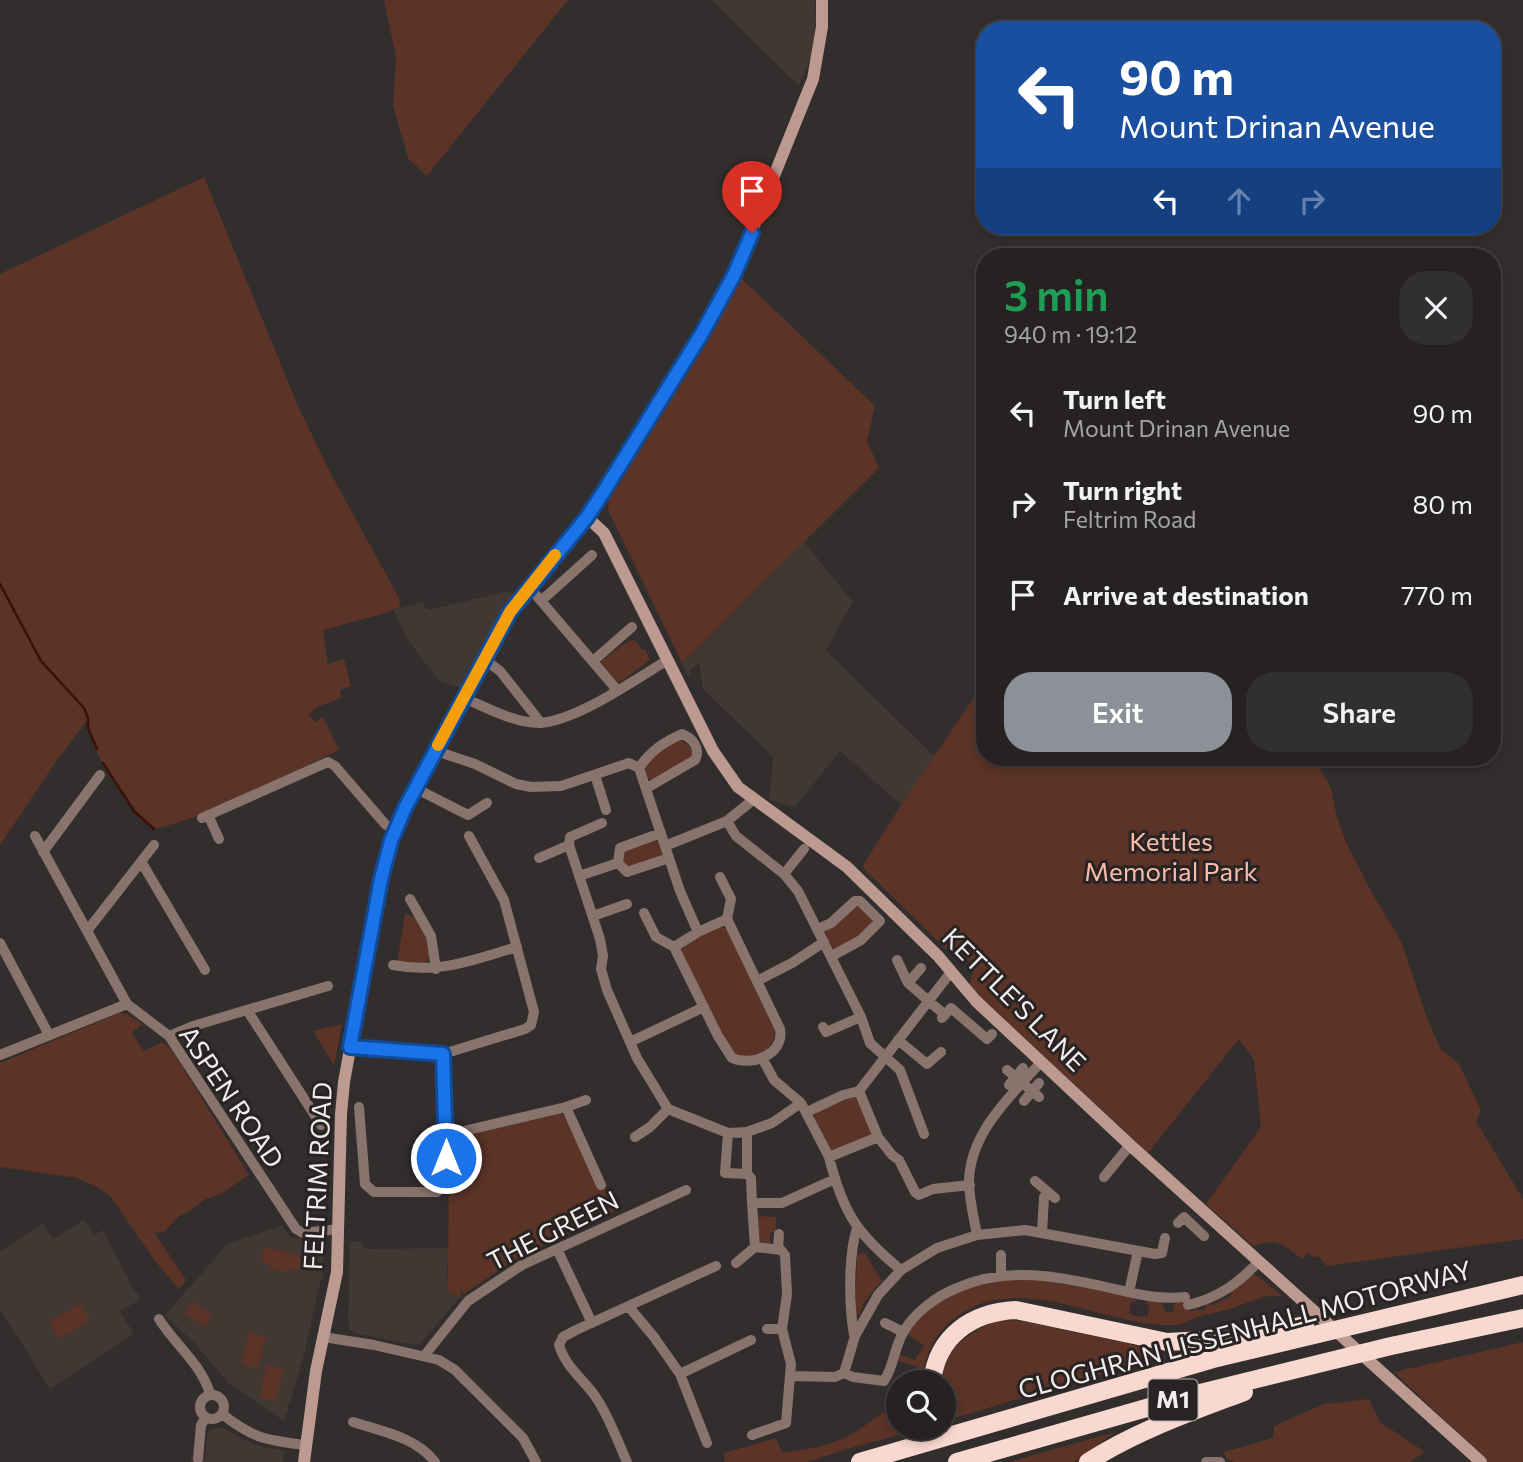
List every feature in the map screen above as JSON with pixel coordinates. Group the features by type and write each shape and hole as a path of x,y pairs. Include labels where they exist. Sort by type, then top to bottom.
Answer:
{"highway":[{"path":"935,1370 939,1357 955,1333 975,1318 1002,1311 1025,1312 1167,1342 1207,1340 1241,1338 1523,1284"},
{"name":"CLOGHRAN LISSENHALL MOTORWAY","path":"860,1462 1213,1359 1523,1284"},
{"name":"CLOGHRAN LISSENHALL MOTORWAY","path":"957,1462 1192,1395 1391,1346 1523,1318"},
{"path":"1087,1462 1112,1446 1254,1388 1391,1346"},
{"path":"944,1440 950,1462"}],"street":[{"name":"FELTRIM ROAD","path":"304,1462 316,1371 335,1284 341,1114 350,1047 381,879 395,831 415,788 520,597 587,517 657,409 734,275 813,79 822,27 821,0"},
{"name":"KETTLE'S LANE","path":"587,517 604,533 666,661 725,771 738,787 847,867 938,956 976,1001 1130,1145 1481,1462"},
{"path":"593,555 538,598 617,690"},
{"path":"593,661 632,627"},
{"path":"484,659 500,671 541,723"},
{"path":"471,701 516,718 541,723 563,718 666,661"},
{"path":"639,768 657,748 682,734 688,736 696,746 698,755 695,760 647,788"},
{"path":"445,754 475,764 516,784 531,787 561,786 629,763 639,768 669,858 698,932"},
{"path":"219,839 205,817 328,762 335,766 385,824 395,831"},
{"path":"43,852 100,775"},
{"path":"595,775 606,810"},
{"path":"415,788 468,815 487,803"},
{"path":"665,846 727,821 754,799"},
{"path":"727,821 743,842 784,874 798,891 861,1017 870,1043 900,1070 924,1134"},
{"path":"602,823 570,837 569,845 602,947 601,969 620,1023 650,1083 668,1109 728,1133 747,1132 804,1107 859,1091 951,972"},
{"path":"618,863 620,848 661,833"},
{"path":"0,1055 127,1004 35,836"},
{"path":"350,1047 443,1054 531,1026 534,1012 504,900 469,836"},
{"path":"87,931 154,845"},
{"path":"539,858 569,845"},
{"path":"784,874 804,849"},
{"path":"618,863 627,872 669,858"},
{"path":"142,863 205,970"},
{"path":"579,876 618,863"},
{"path":"644,913 656,937 674,947 718,1036 732,1058 746,1063 762,1058 773,1051 781,1035 727,919 731,900 720,877"},
{"path":"410,899 431,936 436,968"},
{"path":"818,929 831,923 855,901 860,901 880,921 861,940 832,956"},
{"path":"593,916 627,904"},
{"path":"674,947 727,919"},
{"path":"757,981 824,942"},
{"path":"0,943 49,1035"},
{"path":"393,965 417,970 436,968 517,947"},
{"path":"897,960 908,983 943,1017 951,1008 987,1039 992,1034"},
{"path":"908,983 921,968"},
{"path":"169,1036 193,1026 328,986"},
{"name":"ASPEN ROAD","path":"127,1004 169,1036 296,1229 303,1233 339,1229"},
{"path":"630,1042 704,1007"},
{"path":"247,1010 321,1125"},
{"path":"823,1027 826,1032 861,1017"},
{"path":"898,1040 927,1064 942,1052"},
{"path":"359,1107 365,1184 369,1189 374,1192 437,1192 446,1184 447,1135 443,1054"},
{"path":"762,1058 774,1080 804,1107 829,1157 835,1179 857,1228 875,1249 901,1270"},
{"path":"1016,1082 1041,1062"},
{"path":"977,1235 970,1185 973,1153 1023,1068"},
{"path":"1007,1070 1016,1082 1037,1091 1024,1101"},
{"path":"859,1091 878,1137 899,1160 915,1192 919,1195 933,1189 970,1185"},
{"path":"447,1135 586,1100"},
{"path":"566,1107 601,1185"},
{"path":"635,1137 668,1109"},
{"path":"747,1132 747,1174 751,1178 755,1247"},
{"path":"728,1133 725,1173 747,1174"},
{"path":"829,1157 878,1137"},
{"path":"1104,1177 1130,1145"},
{"path":"752,1203 782,1203 835,1179"},
{"path":"1035,1181 1051,1195 1044,1196 1042,1233"},
{"name":"THE GREEN","path":"424,1356 468,1301 522,1265 686,1190"},
{"path":"1194,1226 1207,1214"},
{"path":"1178,1223 1184,1217 1204,1236"},
{"path":"855,1335 851,1284 857,1228"},
{"path":"791,1376 835,1377 845,1370 855,1335 866,1312 885,1286 901,1270 937,1248 977,1235 1025,1230 1166,1257 1165,1238"},
{"path":"997,1232 1001,1275"},
{"path":"778,1249 779,1234"},
{"path":"736,1263 755,1247 778,1249 785,1255 787,1265 787,1294 782,1329 791,1364 791,1376 786,1423 752,1435"},
{"path":"557,1249 592,1323"},
{"path":"1129,1292 1138,1251"},
{"path":"845,1370 853,1377 884,1381 903,1332 919,1312 946,1293 979,1279 1001,1275 1059,1278 1186,1301 1211,1298 1231,1288 1259,1261"},
{"path":"627,1462 595,1396 570,1366 559,1345 564,1337 716,1266"},
{"path":"1169,1299 1170,1312"},
{"path":"629,1307 654,1336 680,1374 708,1443"},
{"path":"866,1312 903,1332"},
{"path":"159,1319 188,1354 207,1384 209,1394"},
{"path":"767,1329 782,1329"},
{"path":"323,1337 439,1360 465,1379 523,1438 536,1462"},
{"path":"680,1374 751,1340"},
{"path":"209,1394 217,1395 223,1400 225,1407 222,1415 215,1419 206,1418 201,1412 200,1404 209,1394"},
{"path":"222,1415 240,1429 257,1437 305,1445"},
{"path":"198,1459 201,1425 206,1418"},
{"path":"353,1422 403,1438 418,1446 435,1462"},
{"path":"1206,1462 1220,1462"}],"shaded area":[{"path":"712,0 815,0 816,28 812,55 799,86"},
{"path":"804,542 853,602 826,650 935,757 901,805 840,751 795,807 769,800 773,757 703,689 699,664 691,669 689,679 682,663"},
{"path":"507,591 515,594 461,688 439,681 407,639 393,610 424,602 425,608 429,610"},
{"path":"82,1221 86,1222 94,1235 103,1230 140,1297 138,1301 120,1311 134,1334 50,1389 0,1309 0,1252 41,1224 44,1224 55,1238"},
{"path":"281,1226 292,1238 324,1239 323,1279 284,1421 228,1383 196,1345 165,1315 228,1243"},
{"path":"362,1241 363,1248 366,1249 449,1248 448,1291 459,1298 421,1343 417,1345 357,1334 350,1330 350,1242"},
{"path":"221,1427 255,1445 284,1451 283,1462 191,1462 191,1456 206,1457 207,1434 212,1429"}],"green space":[{"path":"384,0 568,0 427,176 408,158 393,106 396,57"},
{"path":"204,177 298,406 331,474 399,598 400,607 323,630 328,664 344,659 351,686 340,690 341,698 317,707 309,715 316,722 323,717 339,750 225,805 154,829 121,793 103,764 88,719 0,845 0,274"},
{"path":"742,279 875,406 867,441 879,468 682,663 608,510 609,496"},
{"path":"633,640 642,650 645,649 650,660 620,682 616,681 600,662"},
{"name":"Kettles Memorial Park","path":"976,694 976,766 1319,766 1331,788 1336,814 1346,842 1401,941 1440,1048 1459,1064 1481,1110 1476,1121 1523,1199 1523,1239 1327,1266 1317,1255 1314,1258 1308,1253 1303,1259 1276,1242 1253,1246 1206,1204 1261,1127 1254,1060 1239,1039 1148,1153 969,986 974,966 955,951 947,950 862,867"},
{"path":"681,740 691,748 693,757 654,780 646,778 644,771 649,759"},
{"path":"654,840 659,842 662,855 659,858 631,868 626,866 623,852"},
{"path":"857,904 873,918 873,924 862,934 834,949 825,934 826,930"},
{"path":"405,914 416,919 424,930 430,956 425,965 397,963"},
{"path":"719,926 727,929 776,1030 770,1046 752,1058 742,1058 730,1052 680,951 682,945"},
{"path":"119,1013 127,1014 147,1027 141,1025 132,1033 144,1051 162,1042 172,1050 249,1175 221,1194 204,1200 179,1216 165,1231 154,1232 186,1280 179,1289 155,1261 111,1197 97,1187 77,1178 0,1167 0,1063"},
{"path":"342,1024 334,1066 313,1031"},
{"path":"858,1097 871,1130 870,1135 833,1151 814,1117 817,1112"},
{"path":"557,1111 569,1124 583,1154 618,1210 517,1258 464,1294 459,1287 462,1296 459,1298 448,1291 449,1146 453,1138"},
{"path":"757,1216 776,1217 776,1232 770,1233 770,1244 762,1244 758,1237"},
{"path":"265,1249 298,1254 302,1265 292,1271 273,1269 261,1256"},
{"path":"864,1252 882,1281 855,1317 857,1254"},
{"path":"1253,1273 1284,1297 1265,1297 1177,1325 1123,1319 1038,1299 1010,1298 984,1303 959,1315 938,1336 924,1370 915,1370 916,1366 896,1360 898,1354 915,1360 924,1345 907,1334 922,1314 946,1296 989,1280 1049,1279 1135,1298 1137,1301 1131,1302 1129,1313 1147,1317 1150,1305 1145,1304 1148,1300 1162,1303 1166,1313 1173,1312 1174,1304 1182,1301 1189,1311 1194,1311 1196,1306 1197,1311 1204,1309 1206,1304 1212,1305 1231,1296 1232,1291"},
{"path":"192,1302 212,1315 205,1327 184,1314"},
{"path":"80,1303 90,1320 60,1339 49,1322"},
{"path":"997,1320 1022,1321 1158,1350 1159,1357 956,1418 956,1370 944,1370 955,1347 979,1329"},
{"path":"249,1332 266,1336 258,1369 241,1364"},
{"path":"1523,1342 1523,1462 1488,1462 1394,1372"},
{"path":"267,1364 284,1369 276,1401 259,1397"},
{"path":"1369,1399 1380,1422 1425,1452 1410,1462 1234,1462 1226,1458 1224,1452 1273,1438 1274,1426 1324,1404"},
{"path":"885,1411 886,1438 808,1462 725,1462 724,1453 776,1438 782,1452 831,1443 853,1433"},
{"path":"1115,1432 1074,1462 1009,1462"}],"waterway":[{"path":"0,584 41,661 84,708 88,728 97,749"},
{"path":"103,763 134,811 154,829"}],"slow traffic":[{"path":"438,745 510,612 555,555"}],"route":[{"path":"446,1158 443,1054 350,1047 381,879 391,841 412,794 510,612 587,517 657,409 734,275 752,233"}]}
